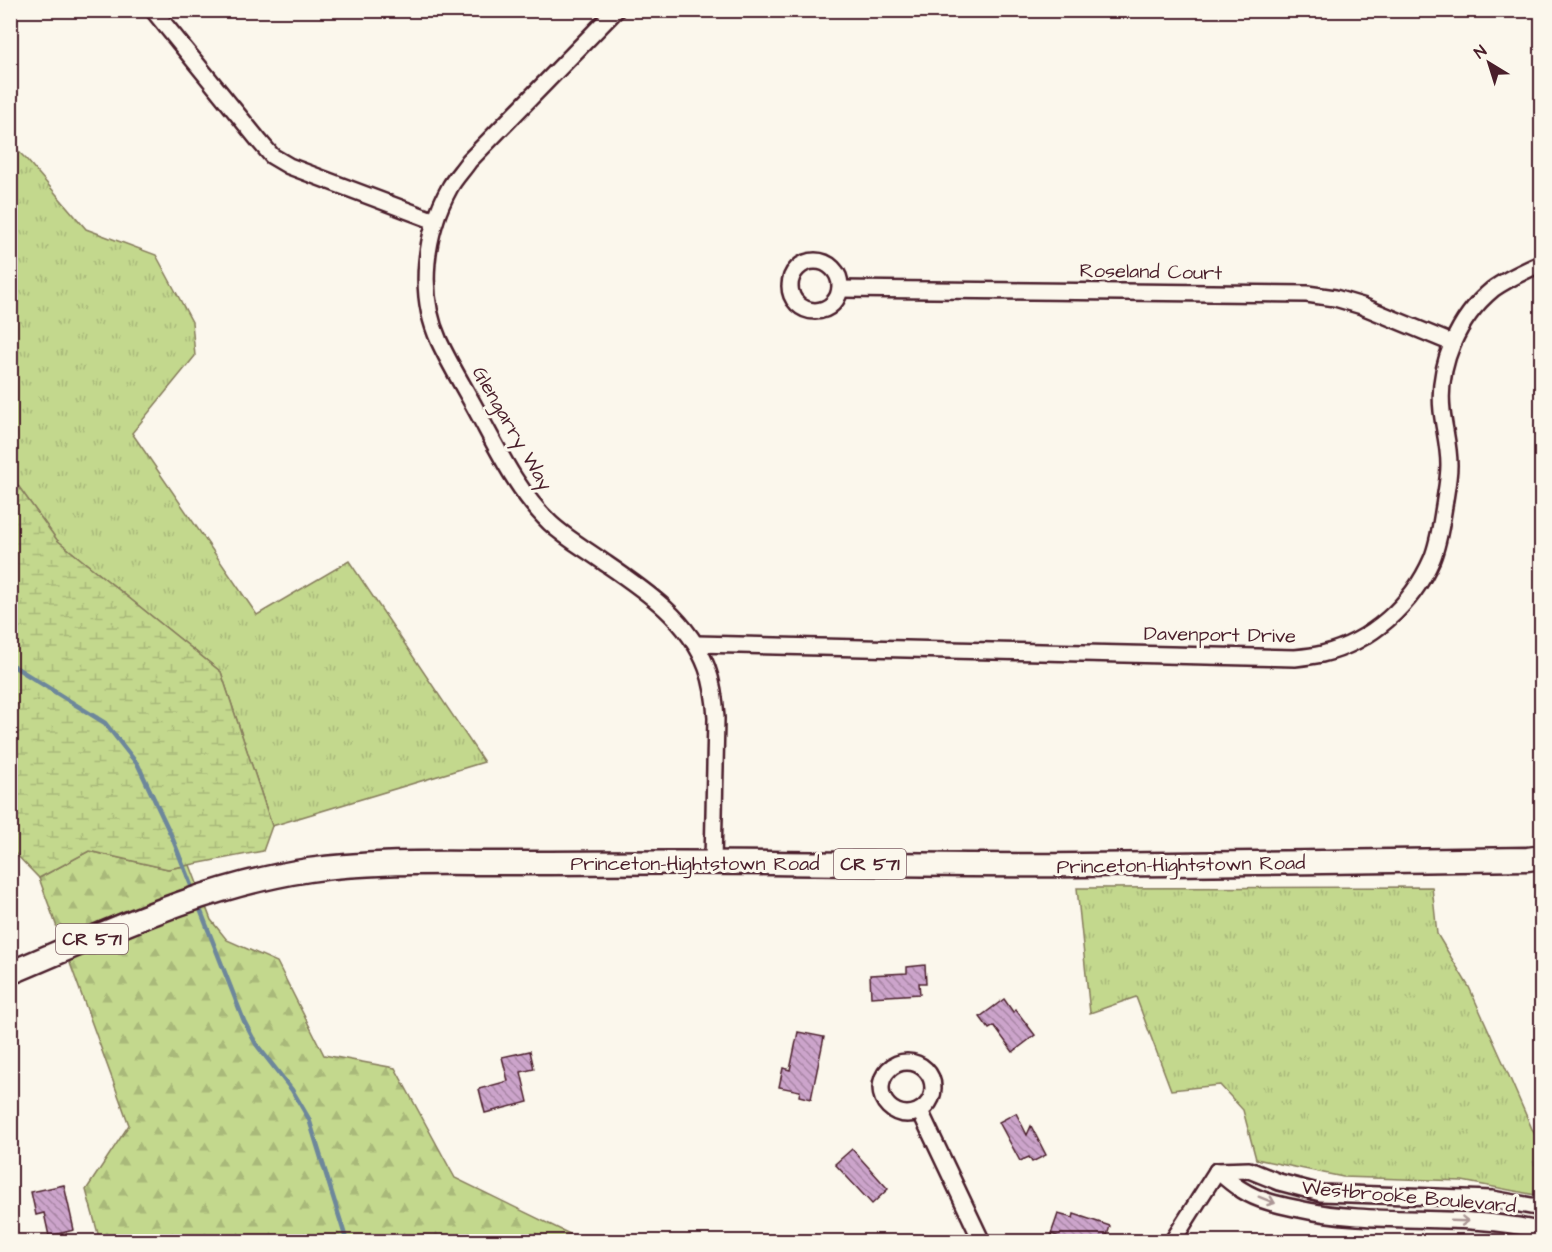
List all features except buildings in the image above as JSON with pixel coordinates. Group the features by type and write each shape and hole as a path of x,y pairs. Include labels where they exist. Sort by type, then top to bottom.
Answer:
{"main road":[{"name":"Princeton-Hightstown Road","path":"10,973 173,905 202,896 309,870 358,866 444,863 1062,865 1363,862 1542,857"}],"street":[{"path":"153,10 272,156 289,166 435,221"},
{"name":"Glengarry Way","path":"616,10 469,161 451,186 435,221 429,247 426,274 429,302 439,340 513,477 530,501 571,541 605,562 666,608 682,624 696,644 708,669 714,694 716,718 713,863"},
{"name":"Davenport Drive","path":"696,644 1295,658 1322,654 1348,645 1370,633 1408,600 1422,580 1433,557 1440,533 1449,468 1449,446 1442,410 1442,386 1452,343 1463,323 1493,289 1511,277 1542,263"},
{"name":"Roseland Court","path":"840,289 1307,294 1335,298 1362,306 1452,343"},
{"path":"920,1111 982,1242"},
{"name":"Westbrooke Boulevard","path":"1217,1171 1249,1170 1279,1182 1321,1193 1492,1199 1542,1208"},
{"path":"1172,1242 1217,1171"},
{"name":"Westbrooke Boulevard","path":"1217,1171 1244,1191 1276,1204 1323,1214 1490,1222 1522,1226 1542,1232"}],"green space":[{"path":"10,143 86,229 156,255 192,322 195,356 132,433 257,615 349,561 484,762 272,826 221,672 57,540 11,476"},
{"path":"11,476 57,540 221,672 272,826 263,851 168,869 89,851 39,878 11,849"},
{"path":"89,851 168,869 190,865 211,920 227,940 277,962 324,1055 395,1068 455,1178 584,1241 100,1241 86,1190 129,1125 39,878"},
{"path":"1432,887 1437,934 1469,987 1533,1131 1541,1141 1541,1196 1462,1181 1343,1177 1256,1159 1243,1110 1220,1085 1171,1090 1136,997 1090,1013 1077,888"}],"waterway":[{"path":"10,664 105,723 138,765 172,837 194,893"},
{"path":"198,904 244,1021 256,1044 292,1090 309,1119 347,1242"}]}
